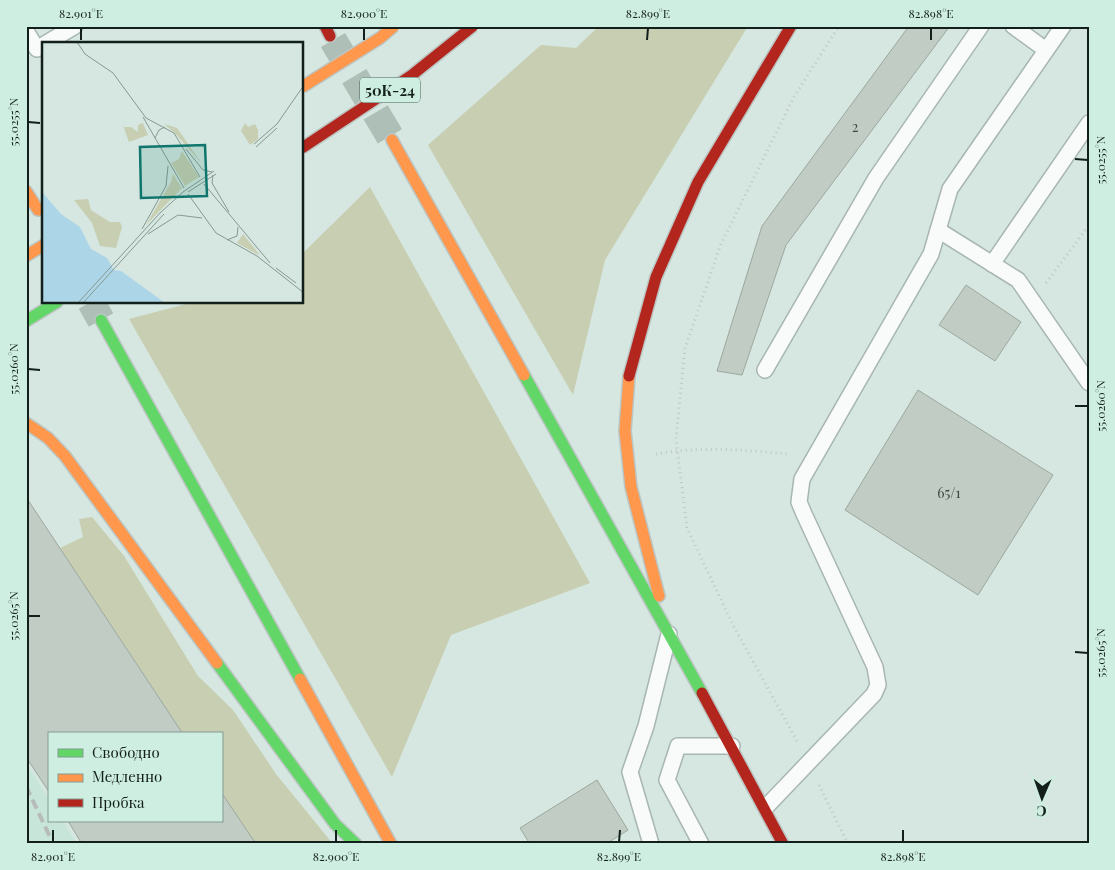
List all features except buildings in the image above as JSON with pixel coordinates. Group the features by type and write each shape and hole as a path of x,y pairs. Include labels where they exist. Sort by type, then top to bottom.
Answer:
{"main road":[{"name":"50К-24","path":"304,86 380,38 394,26"},
{"name":"50К-24","path":"304,147 412,75 473,26"},
{"path":"669,633 631,487 625,432 628,381 656,277 698,182 791,26"},
{"path":"392,140 766,807 783,844"},
{"path":"26,191 38,210"},
{"path":"26,256 42,246"},
{"path":"26,322 54,304"},
{"path":"101,320 391,844"},
{"path":"26,423 48,438 65,456 335,824 356,844"}],"lane":[{"path":"48,42 74,26"},
{"path":"765,370 876,178 981,26"},
{"path":"1013,26 1046,50"},
{"path":"766,807 874,694 878,685 875,667 799,502 802,479 931,254 950,189 1063,26"},
{"path":"26,31 37,49 42,46"},
{"path":"992,264 1089,123"},
{"path":"938,230 1018,280 1089,383"},
{"path":"651,844 630,772 646,726 669,633"},
{"path":"701,844 667,780 678,746 732,746"}],"path":[{"path":"839,26 795,94 721,244 685,348 676,439 687,528 733,625 808,763 848,844"},
{"path":"1033,301 1089,225"},
{"path":"677,450 725,448 815,457"}],"shaded area":[{"path":"599,26 748,26 605,260 573,395 428,145 541,45 576,48"},
{"path":"370,187 590,583 451,635 392,777 129,319 186,304 304,304 304,252"},
{"path":"92,517 124,556 198,676 233,710 276,774 333,844 256,844 222,793 222,732 182,732 60,548 83,537 79,519"},
{"path":"26,763 48,797 48,822 64,822 77,844 26,844"}],"tunnel":[{"path":"333,40 392,140"},
{"path":"92,304 101,320"}],"railway":[{"path":"26,786 50,837"}],"traffic: fast":[{"path":"26,321 54,304"},
{"path":"101,320 300,679"},
{"path":"524,375 702,693"},
{"path":"217,663 335,824 356,844"}],"traffic: slow":[{"path":"304,86 380,38 394,26"},
{"path":"392,140 524,375"},
{"path":"26,191 38,210"},
{"path":"26,256 42,246"},
{"path":"629,376 625,431 631,487 659,596"},
{"path":"26,423 48,438 65,456 217,663"},
{"path":"300,679 391,844"}],"traffic: jam":[{"path":"325,26 330,36"},
{"path":"304,147 412,75 473,26"},
{"path":"629,376 656,277 698,182 791,26"},
{"path":"702,693 783,844"}]}
